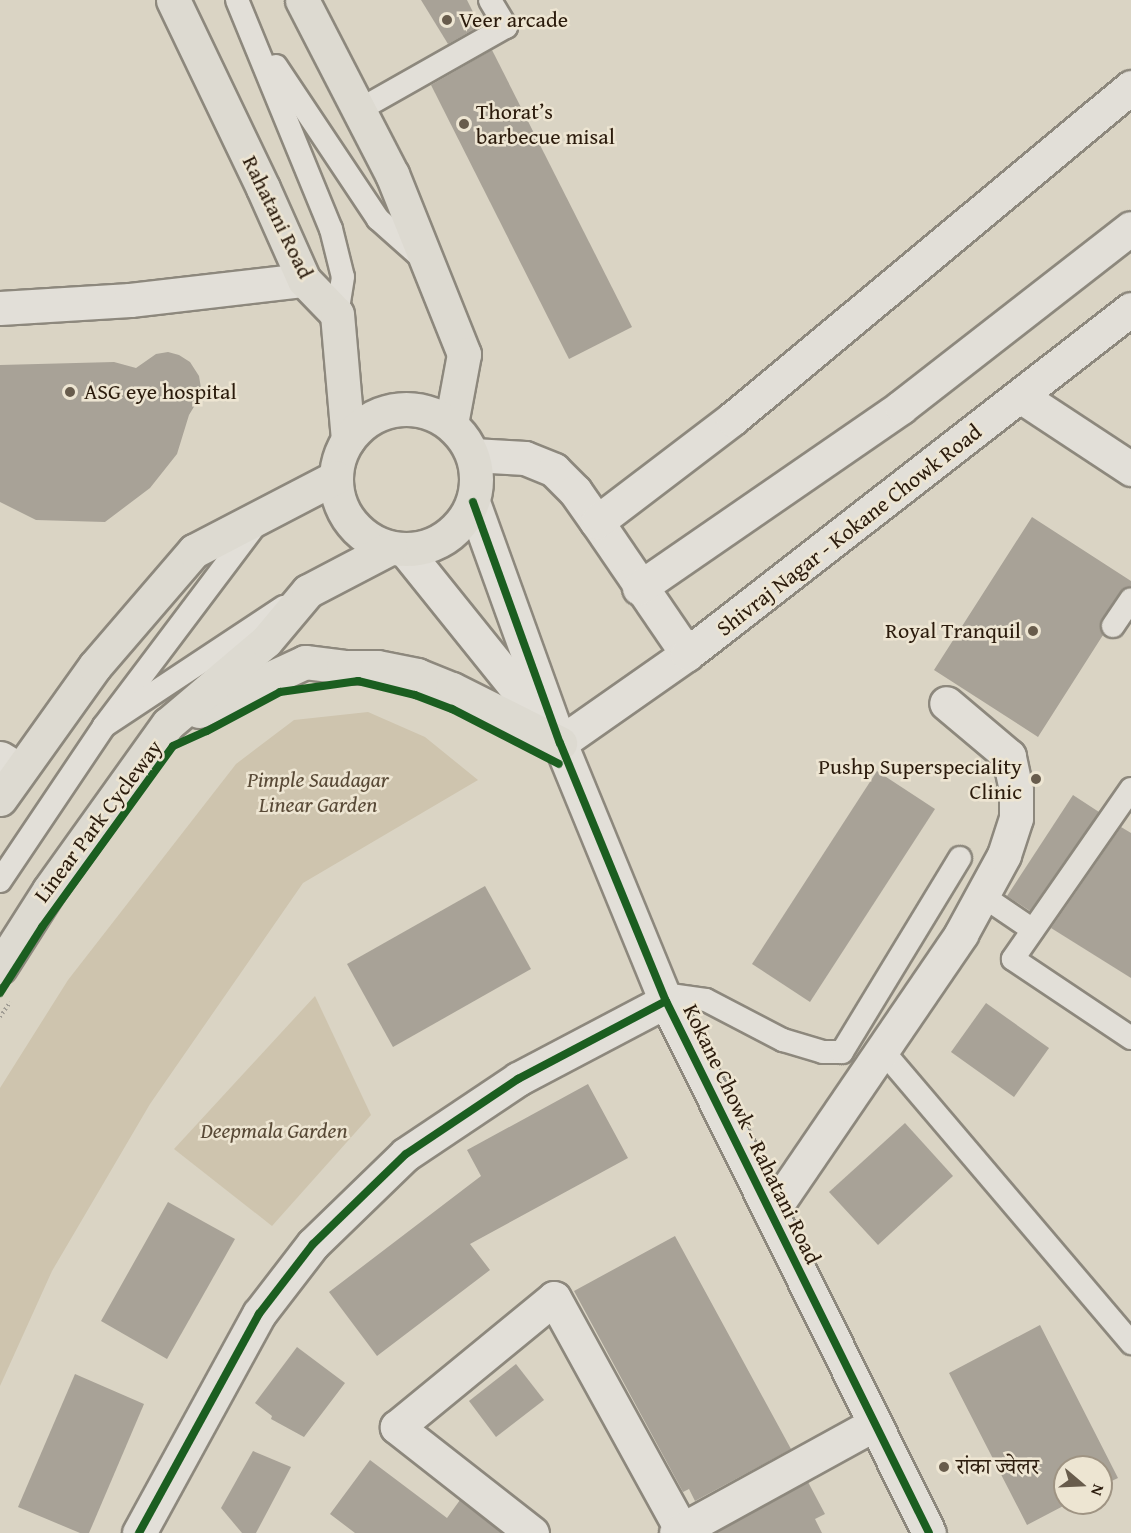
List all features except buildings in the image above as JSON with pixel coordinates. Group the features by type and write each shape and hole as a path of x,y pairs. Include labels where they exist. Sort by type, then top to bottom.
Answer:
{"main road":[{"name":"Rahatani Road","path":"173,0 263,188 304,280 337,314"},
{"path":"302,0 392,174 464,354 451,424"},
{"path":"337,314 348,440"},
{"path":"0,967 49,890 168,724 267,641 308,591 397,549 434,544 447,537 462,522 473,502 477,473 473,454 464,438 451,424 428,411 409,408 390,410 366,421 348,440 341,452 336,477 341,504 355,527 377,543 397,549"},
{"path":"0,799 10,764 194,551 336,477"},
{"path":"168,724 246,691 305,662 343,667 377,667 417,675 452,689 560,743"}],"street":[{"path":"597,522 732,419 1131,87"},
{"path":"639,588 901,407 1131,228"},
{"path":"0,308 130,300 304,280"},
{"name":"Shivraj Nagar - Kokane Chowk Road","path":"560,743 687,654 1022,397 1131,309"},
{"path":"1022,397 1131,469"},
{"path":"473,454 525,458 554,470 575,491 639,588 687,654"},
{"path":"473,502 560,743"},
{"path":"397,549 560,743"},
{"path":"771,1213 961,934 1004,855 1016,818 1016,790 1009,756 946,703"},
{"name":"Kokane Chowk - Rahatani Road","path":"560,743 664,998 929,1533"},
{"path":"139,1533 260,1314 313,1244 405,1154 518,1078 664,998"},
{"path":"532,1533 398,1427 554,1298 680,1532 874,1424"}],"lane":[{"path":"237,0 331,229 343,277 337,314"},
{"path":"359,110 506,27 490,0"},
{"path":"250,27 378,219 425,261"},
{"path":"0,881 104,726 264,514"},
{"path":"104,726 308,591"},
{"path":"1113,626 1131,599"},
{"path":"1131,789 1013,959 1131,1038"},
{"path":"664,998 706,1000 783,1040 823,1052 842,1052 960,858"},
{"path":"983,896 1034,930"},
{"path":"882,1050 1131,1344"}],"green space":[{"name":"Pimple Saudagar Linear Garden","path":"368,712 425,737 478,780 303,883 150,1104 52,1271 0,1386 0,1088 68,980 236,764 294,720"},
{"name":"Deepmala Garden","path":"315,996 371,1115 272,1226 174,1149"}],"cycle path":[{"path":"473,502 560,743 666,1001 929,1533"},
{"name":"Linear Park Cycleway","path":"0,993 42,927 173,746 207,731 280,692 358,681 415,695 452,709 559,764"},
{"path":"139,1533 259,1314 313,1244 406,1154 518,1079 666,1001"}],"place":[{"name":"Veer arcade","path":"447,20"},
{"name":"Thorat’s barbecue misal","path":"464,124"},
{"name":"ASG eye hospital","path":"70,392"},
{"name":"Royal Tranquil","path":"1033,631"},
{"name":"Pushp Superspeciality Clinic","path":"1036,779"},
{"name":"रांका ज्वेलर","path":"944,1467"}]}
